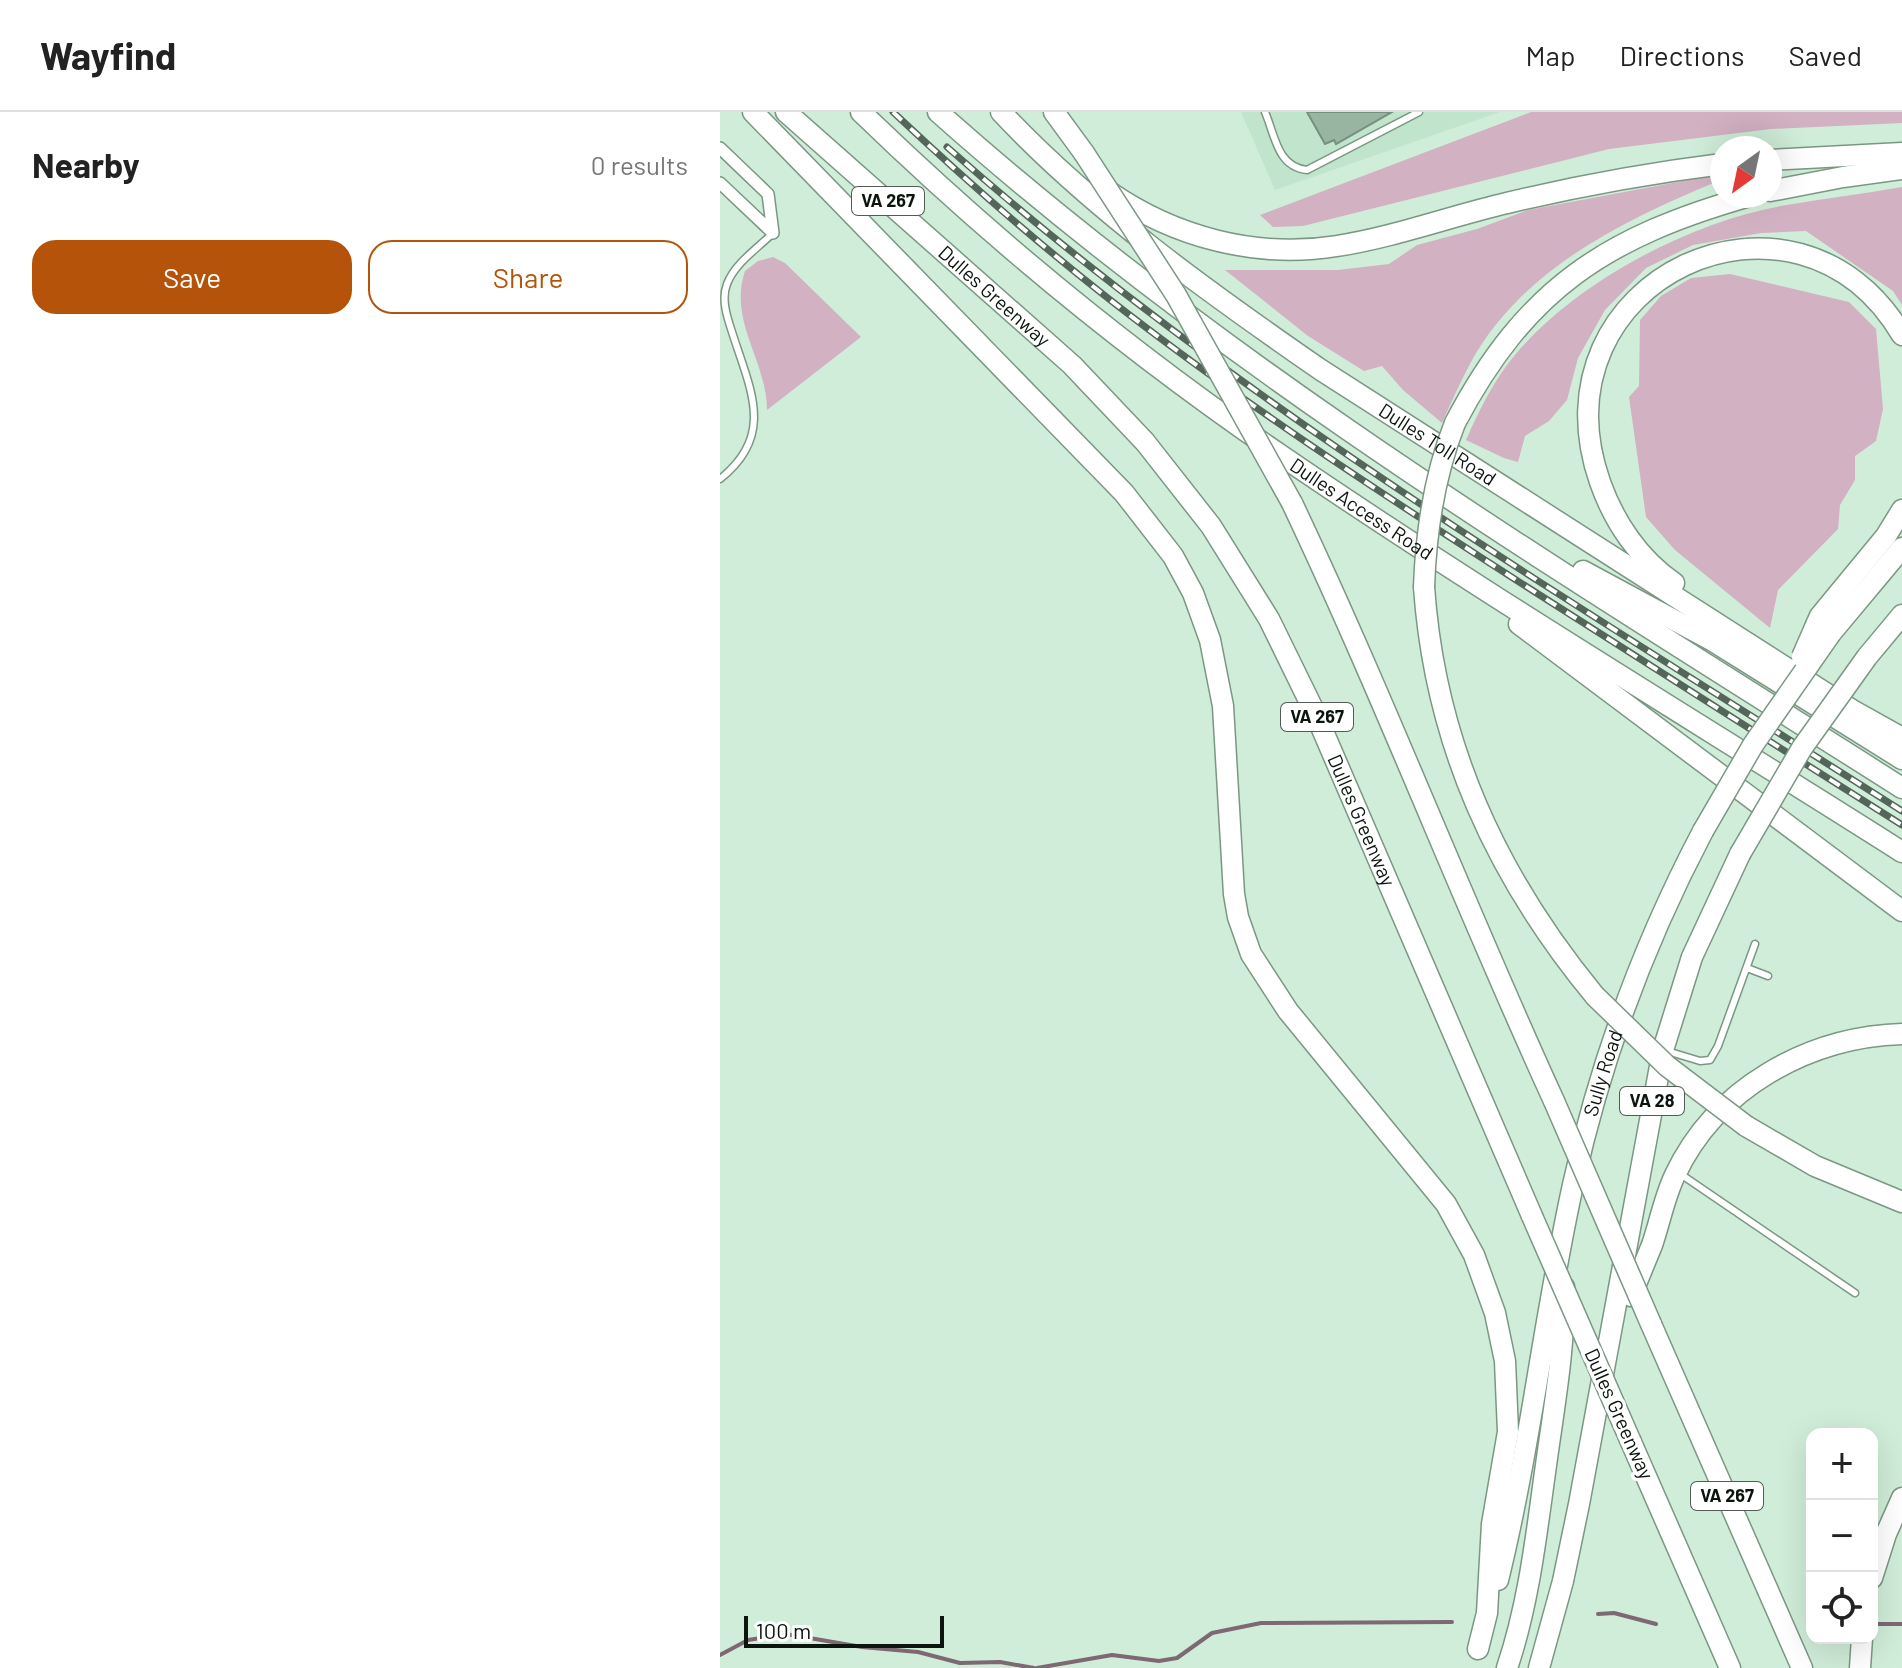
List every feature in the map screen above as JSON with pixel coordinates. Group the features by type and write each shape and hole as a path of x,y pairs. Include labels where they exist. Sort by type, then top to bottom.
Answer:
{"highway":[{"path":"753,112 1114,482 1159,535 1193,593 1210,640 1221,687 1231,871 1244,936 1261,973 1288,1011 1446,1204 1474,1255 1495,1313 1505,1361 1509,1410 1492,1524 1487,1613 1475,1658"},
{"name":"Dulles Greenway","path":"786,112 1072,365 1145,442 1211,526 1269,619 1316,715 1730,1668"},
{"name":"Dulles Access Road","path":"861,112 974,215 1114,332 1242,428 1408,539 1902,852"},
{"path":"938,112 1157,293 1235,352 1476,517 1902,788"},
{"name":"Dulles Toll Road","path":"1001,112 1064,173 1242,315 1391,417 1902,738"},
{"path":"1008,112 1139,212 1190,234 1264,249 1301,250 1347,245 1539,195 1618,179 1710,166"},
{"name":"VA 267","path":"1054,112 1084,153 1192,322 1292,503 1802,1668"},
{"path":"1782,159 1902,153"},
{"path":"1782,189 1902,169"},
{"path":"1712,208 1635,237 1568,279 1534,310 1499,349 1455,423 1442,459 1426,550 1424,587 1439,693 1472,796 1496,850 1527,906 1595,996 1685,1083 1746,1126 1815,1166 1902,1202"},
{"path":"1782,665 1722,613 1659,572 1640,553 1617,520 1599,481 1589,439 1588,395 1598,354 1609,331 1624,311 1658,281 1703,257 1749,249 1791,252 1837,269 1879,302 1902,335"},
{"path":"1393,461 1481,508 1565,561 1713,641 1902,759"},
{"path":"1902,510 1886,536 1820,616 1824,629 1902,548"},
{"path":"1408,539 1902,911"},
{"name":"VA 28","path":"1539,1668 1563,1581 1663,1050 1692,957 1740,854 1795,760 1867,657 1902,615"},
{"name":"Sully Road","path":"1475,1658 1506,1548 1567,1216 1592,1110 1625,1006 1663,913 1703,831 1824,629"},
{"path":"1867,657 1902,630"},
{"path":"1606,1359 1653,1243 1676,1171 1713,1119 1744,1090 1798,1056 1830,1044 1863,1037 1902,1034"},
{"path":"1507,1668 1530,1581 1562,1355 1567,1216"},
{"path":"1874,1572 1902,1498"},
{"path":"1860,1668 1862,1644"}],"street":[{"path":"720,148 768,194 773,233"},
{"path":"720,183 773,233"}],"lane":[{"path":"1265,112 1279,152 1288,163 1307,170 1419,112"},
{"path":"720,479 744,455 755,422 755,406 728,321 724,295 732,274 773,233"},
{"path":"1663,1050 1700,1061 1710,1060 1755,944"},
{"path":"1747,968 1768,976"},
{"path":"1676,1171 1855,1293"}],"shaded area":[{"path":"1241,112 1500,112 1275,190"},
{"path":"1531,112 1902,112 1902,123 1771,129 1609,149 1303,226 1273,227 1260,215"},
{"path":"1710,176 1710,185 1647,213 1578,251 1518,300 1493,329 1471,362 1442,423 1403,390 1382,366 1364,371 1308,336 1225,270 1338,270 1389,264 1417,245 1477,229 1528,210"},
{"path":"1902,187 1902,305 1893,291 1806,231 1761,233 1693,245 1646,268 1605,310 1578,358 1567,400 1549,421 1525,436 1518,462 1466,440 1507,365 1532,336 1561,310 1630,263 1668,243 1706,227 1782,206"},
{"path":"773,257 785,263 861,337 767,410 761,375 744,324 741,289 745,271 758,261"},
{"path":"1730,274 1849,302 1876,329 1883,409 1876,441 1855,456 1855,480 1840,505 1838,529 1778,590 1770,628 1675,550 1646,517 1629,397 1639,386 1640,320 1661,296 1691,278"}],"building":[{"path":"1307,112 1392,112 1336,144 1334,140 1325,144"}],"waterway":[{"path":"1598,1614 1614,1613 1656,1624"},
{"path":"1037,1668 1112,1655 1159,1661 1177,1658 1212,1633 1261,1623 1452,1622"},
{"path":"1878,1624 1902,1624"},
{"path":"720,1655 748,1640 786,1634 862,1647 918,1652 960,1663 1000,1662 1034,1668"}],"railway":[{"path":"893,112 1081,277 1257,408 1462,545 1902,825"},
{"path":"947,147 1058,241 1291,416 1533,578 1902,811"}]}
